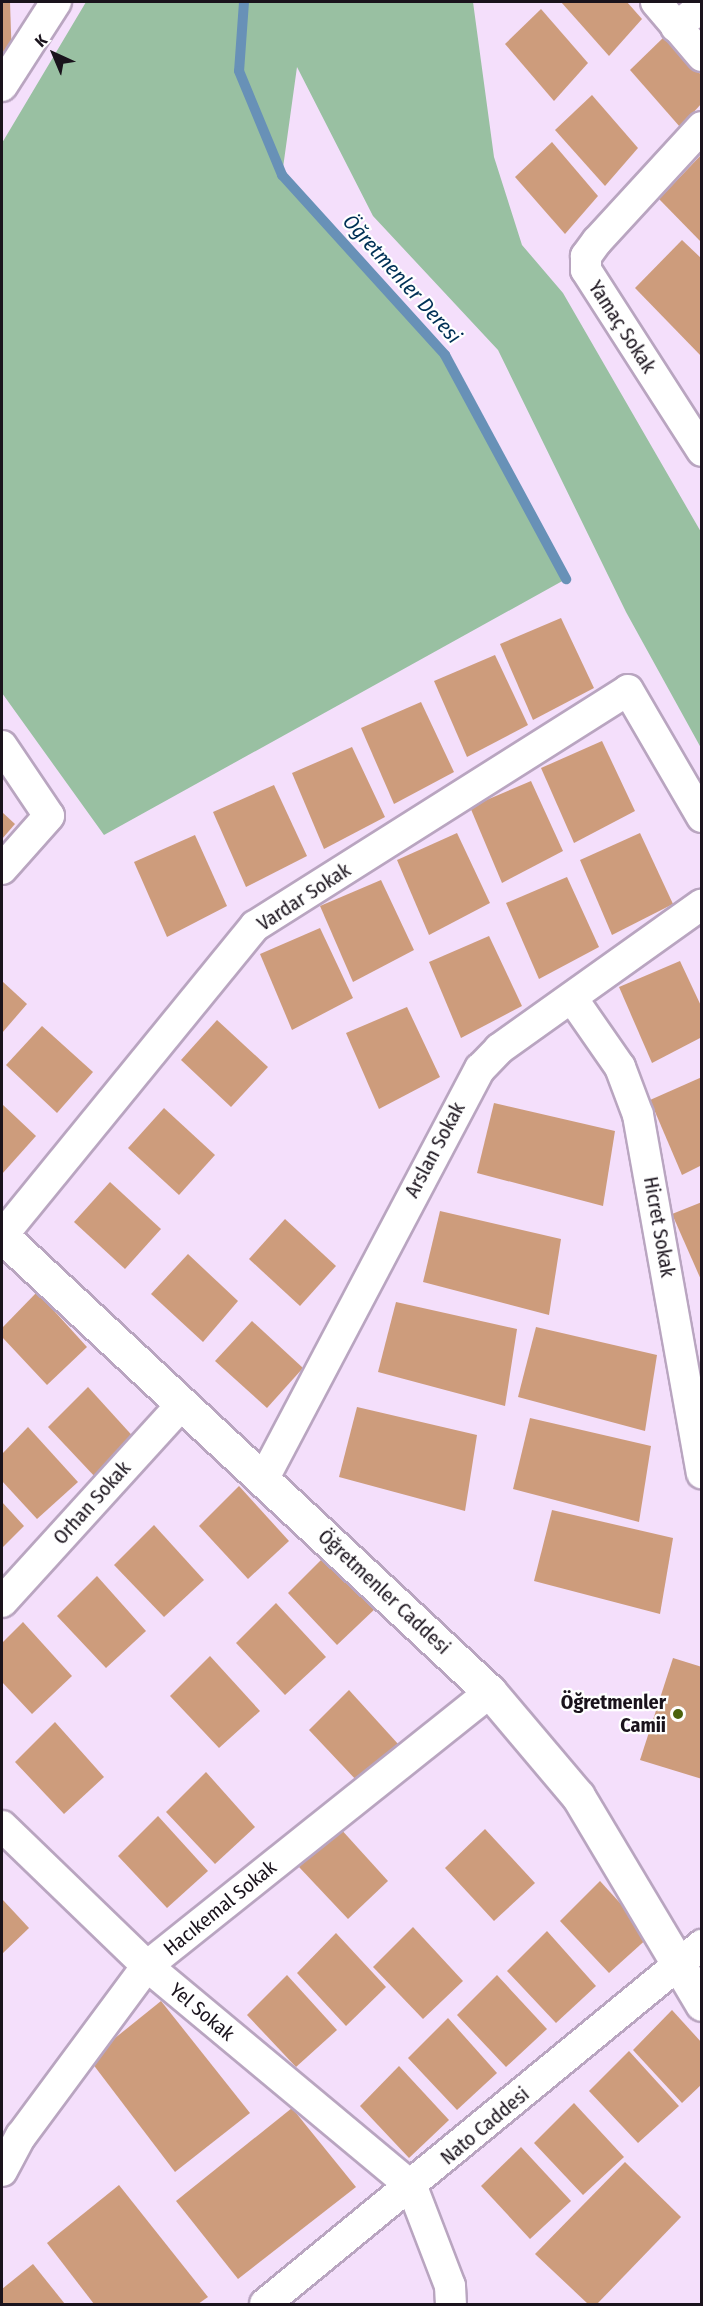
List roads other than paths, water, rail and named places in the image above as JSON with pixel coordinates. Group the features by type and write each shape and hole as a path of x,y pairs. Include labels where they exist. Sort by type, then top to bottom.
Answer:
{"street":[{"path":"2,86 56,2"},
{"path":"656,2 702,56"},
{"path":"676,27 702,7"},
{"name":"Yamaç Sokak","path":"702,127 597,241 586,256 586,270 702,451"},
{"name":"Vardar Sokak","path":"2,1236 255,926 628,690 702,817"},
{"path":"2,746 49,816 2,869"},
{"name":"Arslan Sokak","path":"264,1478 466,1090 499,1049 702,904"},
{"name":"Hicret Sokak","path":"572,998 620,1067 638,1115 702,1473"},
{"name":"Öğretmenler Caddesi","path":"2,1236 264,1478 489,1692 578,1796 691,1954 702,2004"},
{"name":"Orhan Sokak","path":"2,1602 182,1404"},
{"name":"Hacıkemal Sokak","path":"2,2171 21,2136 147,1966 489,1692"},
{"name":"Yel Sokak","path":"2,1826 147,1966 412,2187"},
{"name":"Nato Caddesi","path":"265,2304 412,2187 691,1954"},
{"path":"412,2187 450,2286 451,2304"}],"waterway":[{"name":"Öğretmenler Deresi","path":"244,2 239,71 282,175 445,355 566,579"}],"place":[{"name":"Öğretmenler Camii","path":"678,1714"}]}
